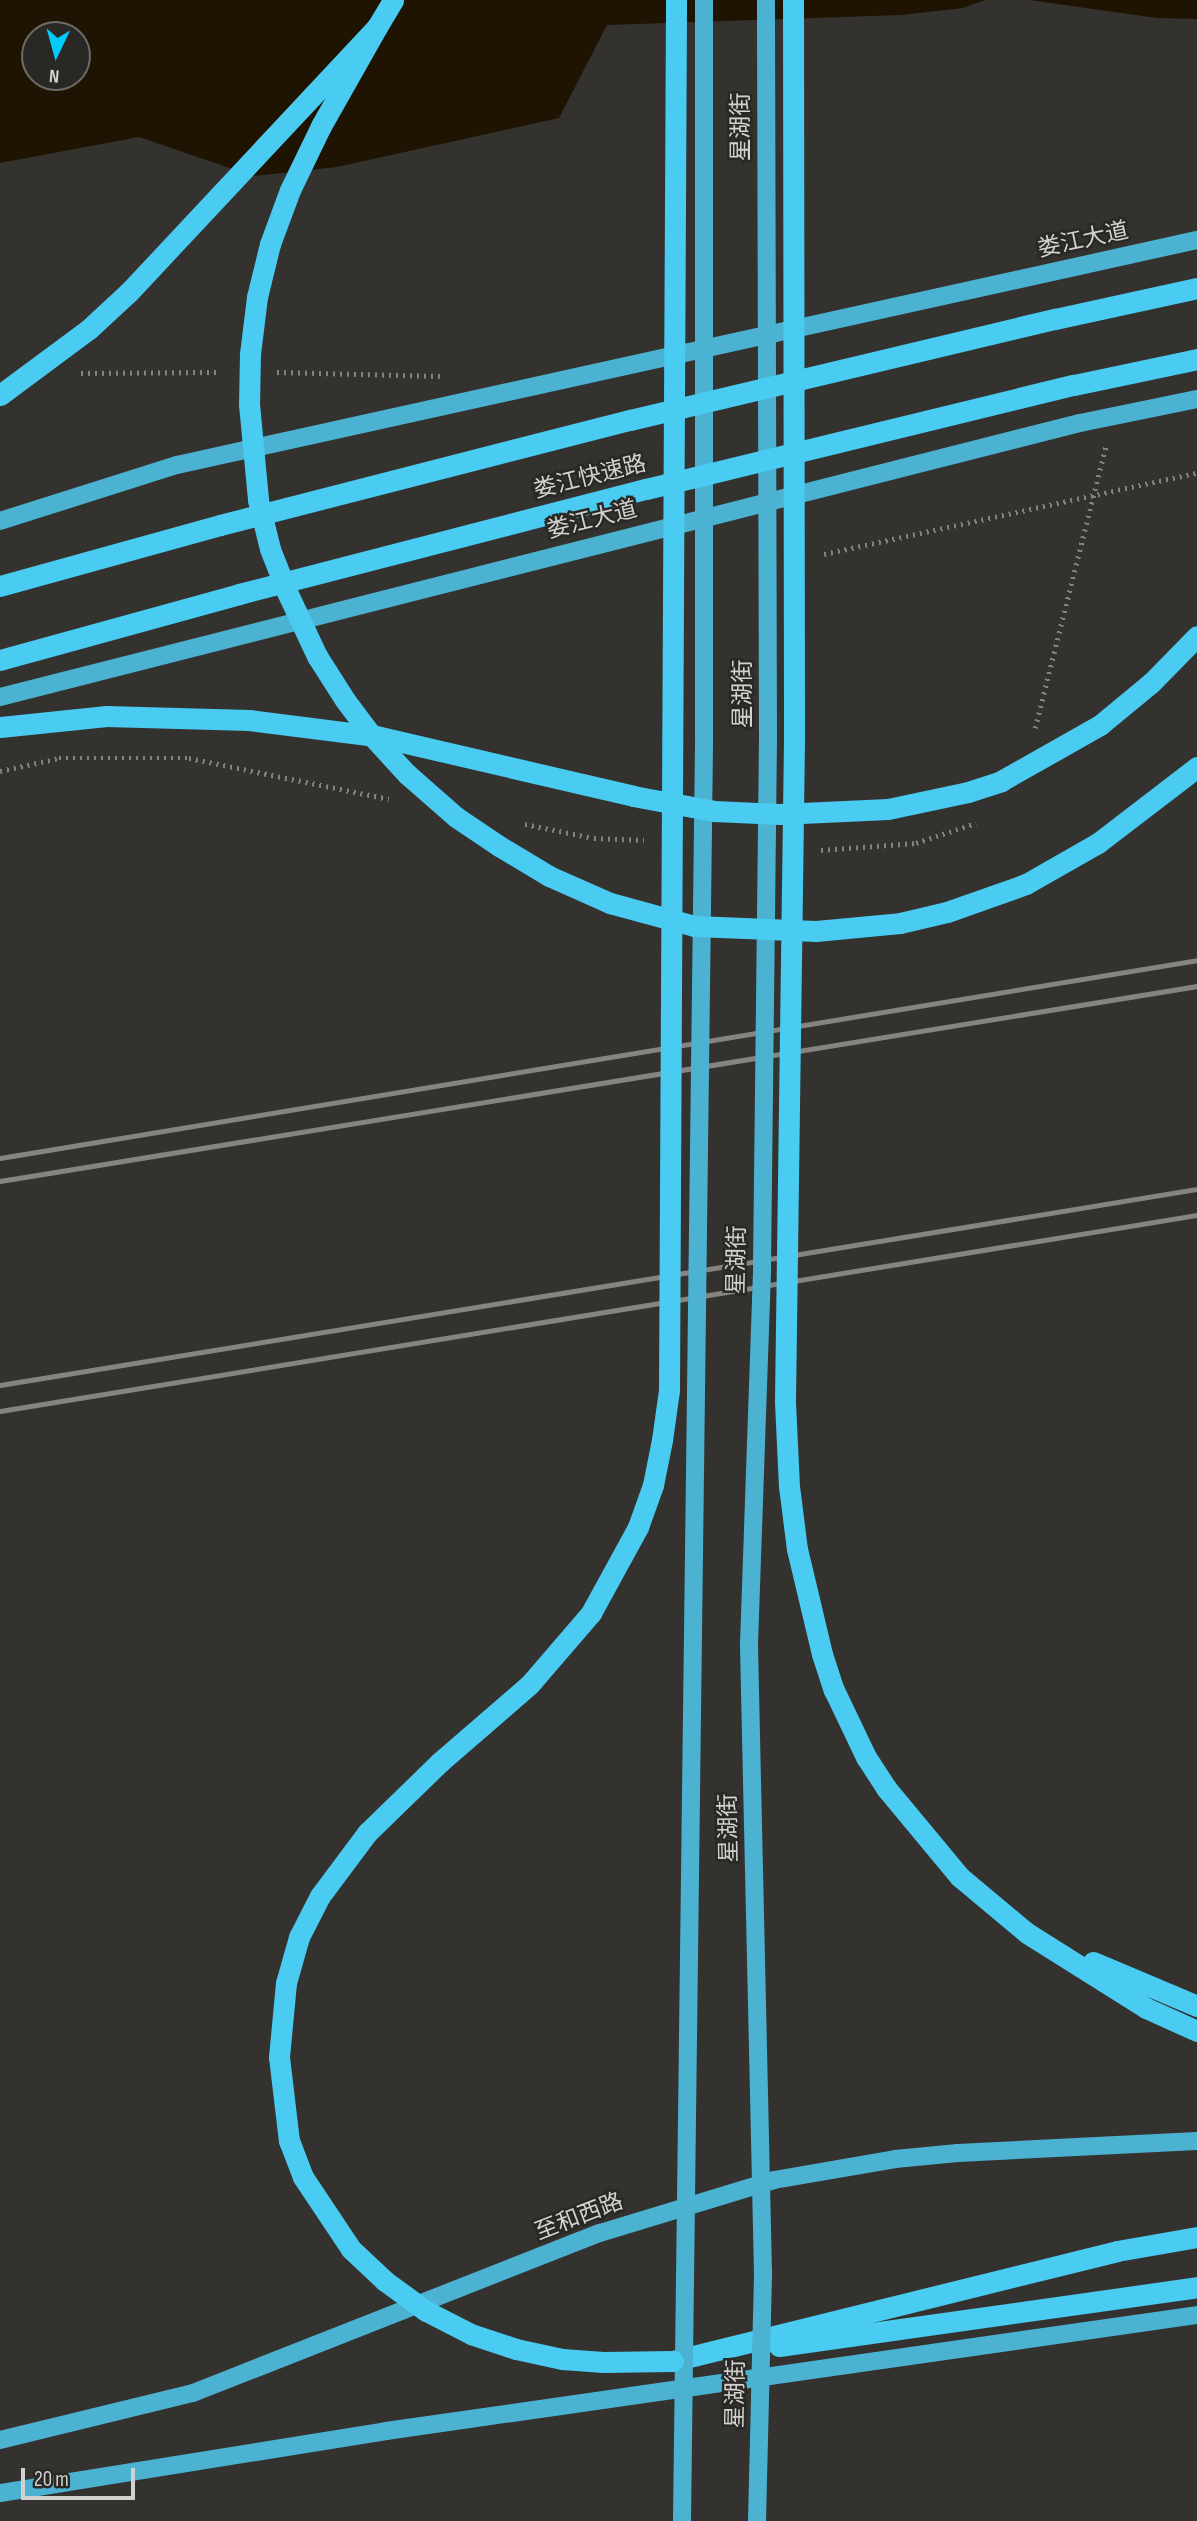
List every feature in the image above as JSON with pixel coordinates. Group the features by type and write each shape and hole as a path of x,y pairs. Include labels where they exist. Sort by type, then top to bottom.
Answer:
{"highway":[{"path":"393,0 316,137 290,190 270,244 257,297 250,354 249,404 258,500 270,549 287,592 317,656 345,700 372,736 407,774 456,817 499,846 549,876 610,903 694,926 816,931 911,920 993,898 1026,884 1098,843 1172,789 1197,767"},
{"path":"676,0 669,1391 662,1440 653,1485 638,1527 591,1613 530,1684 440,1762 367,1833 320,1896 299,1937 286,1983 279,2057 289,2141 303,2178 351,2249 385,2281 426,2311 471,2334 516,2349 562,2359 603,2362 673,2361 1197,2287"},
{"path":"793,0 794,740 785,1402 789,1486 797,1549 821,1654 834,1690 866,1757 886,1788 935,1851 960,1877 1027,1933 1146,2008 1197,2031"},
{"path":"0,395 89,329 130,292 377,27"},
{"name":"娄江快速路","path":"0,586 219,525 630,420 1197,288"},
{"name":"娄江快速路","path":"0,660 252,591 646,489 1074,385 1197,359"},
{"path":"0,727 107,716 249,720 376,736 633,796 714,811 780,814 888,809 968,792 1013,774 1100,725 1152,682 1197,636"},
{"path":"1027,1933 1154,1990 1197,2006"},
{"path":"673,2361 1117,2250 1197,2237"}],"main road":[{"name":"星湖街","path":"682,2521 704,737 704,0"},
{"name":"星湖街","path":"757,2521 763,2273 749,1644 762,1267 766,919 766,0"},
{"name":"娄江大道","path":"0,521 177,465 1197,240"},
{"name":"娄江大道","path":"0,697 1066,426 1197,399"},
{"name":"至和西路","path":"0,2440 193,2393 600,2233 774,2180 895,2159 945,2154 1197,2141"},
{"path":"0,2493 386,2431 1197,2315"}],"path":[{"path":"79,373 225,372"},
{"path":"264,372 453,376"},
{"path":"1008,514 1197,473"}],"shaded area":[{"path":"0,0 985,0 963,8 901,15 607,25 559,118 337,167 253,176 139,137 0,163"},
{"path":"1029,0 1197,0 1197,19 1157,18"}],"railway":[{"path":"0,1158 1197,960"},
{"path":"0,1181 1197,986"},
{"path":"0,1385 1197,1189"},
{"path":"0,1411 1197,1215"}]}
